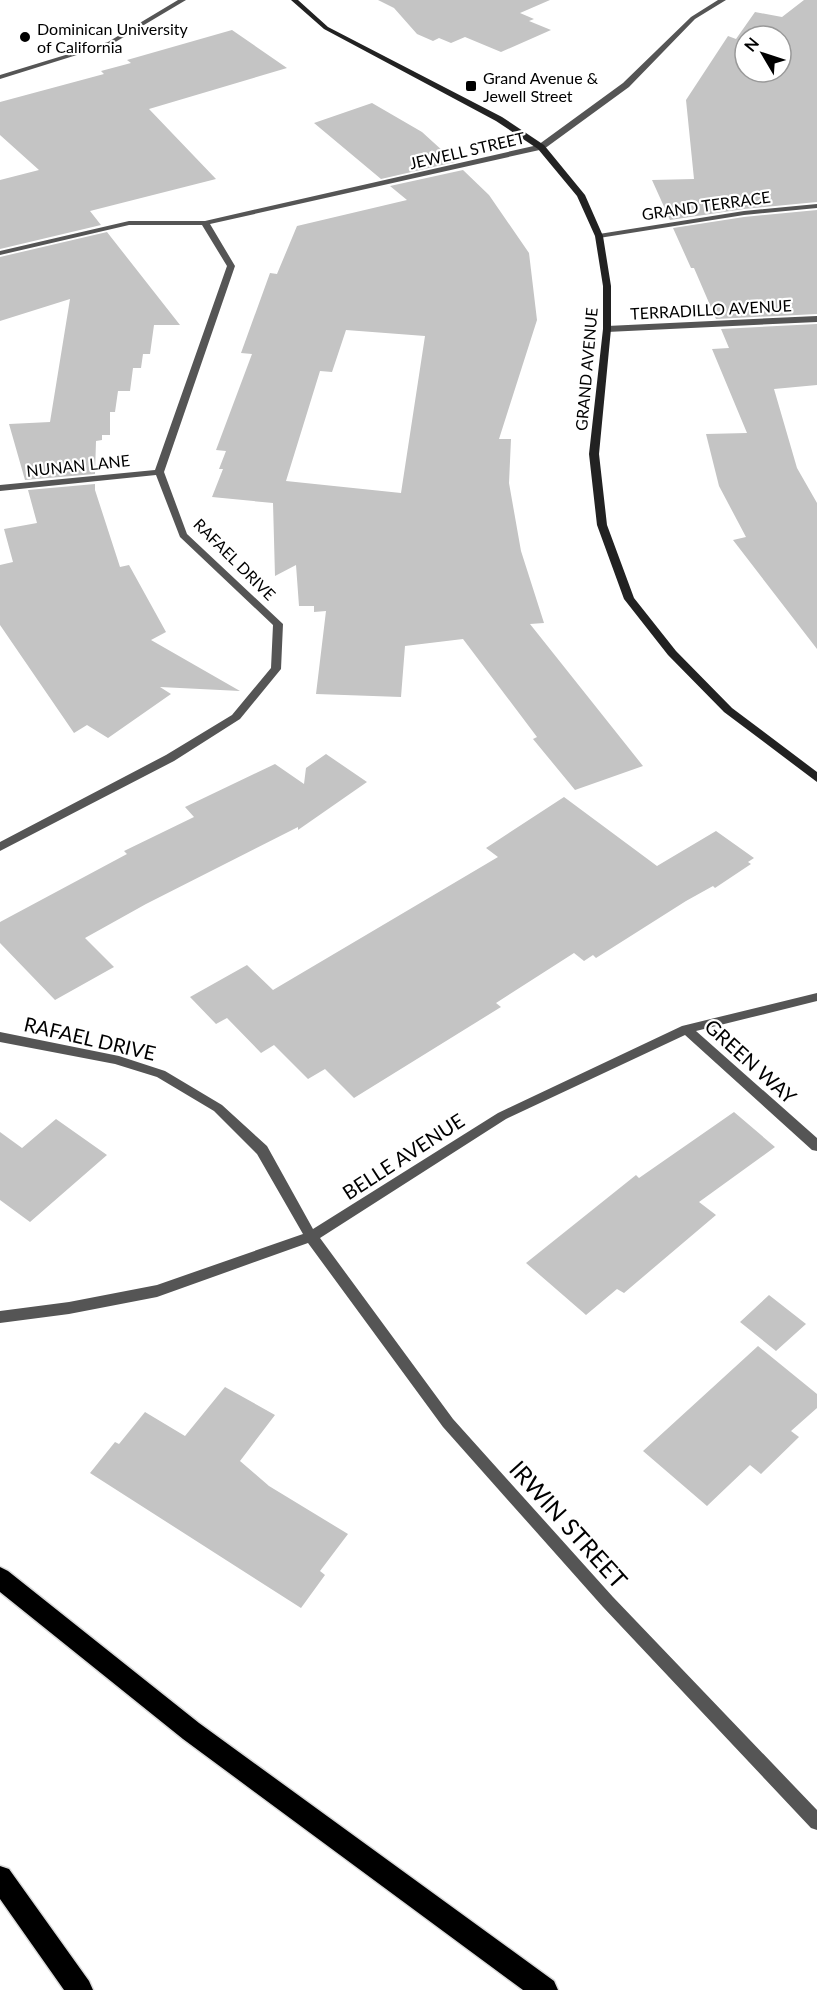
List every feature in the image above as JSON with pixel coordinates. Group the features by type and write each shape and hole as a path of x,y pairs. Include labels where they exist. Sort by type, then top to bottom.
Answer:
{"highway":[{"path":"0,1578 191,1731 545,1990"},
{"path":"0,1878 80,1990"}],"street":[{"path":"0,77 110,43 183,0"},
{"name":"GRAND AVENUE","path":"294,0 326,28 499,119 541,147 581,195 600,236 607,286 607,329 594,454 602,525 629,599 672,653 728,710 817,778"},
{"name":"JEWELL STREET","path":"205,223 541,147 626,85 693,18 723,0"},
{"name":"GRAND TERRACE","path":"600,236 744,213 817,206"},
{"path":"0,253 129,224 205,223 231,266 159,472"},
{"name":"TERRADILLO AVENUE","path":"607,329 817,319"},
{"name":"NUNAN LANE","path":"0,488 159,472"},
{"name":"RAFAEL DRIVE","path":"0,848 170,758 236,717 276,669 278,624 183,535 159,472"},
{"name":"BELLE AVENUE","path":"0,1317 69,1308 157,1290 311,1237 502,1116 686,1029 817,997"},
{"name":"GREEN WAY","path":"686,1029 817,1146"},
{"name":"RAFAEL DRIVE","path":"0,1037 115,1059 161,1074 218,1108 262,1150 311,1237"},
{"name":"IRWIN STREET","path":"311,1237 448,1423 609,1602 817,1822"}],"building":[{"path":"378,0 550,0 520,13 534,19 529,21 551,30 501,52 465,37 451,43 439,38 433,41 417,34 394,8"},
{"path":"804,0 817,0 817,202 744,209 670,220 652,180 694,179 686,100 728,36 733,38 733,84 793,84 793,24 747,24 755,12 782,17"},
{"path":"232,30 287,68 149,109 216,179 90,211 101,225 0,249 0,180 39,170 0,135 0,102 104,74 101,71 131,63 127,60"},
{"path":"372,103 422,132 455,162 381,179 314,123"},
{"path":"463,170 489,195 529,253 537,320 499,439 511,439 509,483 521,551 544,623 530,624 643,766 575,790 533,739 537,737 463,639 405,646 401,697 316,694 326,611 314,612 314,606 299,606 296,565 275,576 273,503 212,497 223,469 219,469 226,451 216,450 252,354 241,353 270,273 277,274 297,226 407,200 390,186","holes":["346,330 425,336 401,493 286,481 320,371 332,372"]},
{"path":"817,210 817,314 716,319 694,268 691,268 673,228 744,217"},
{"path":"107,232 180,325 154,325 150,354 143,354 141,368 133,368 130,391 118,391 115,412 110,412 110,435 102,435 102,440 96,441 95,474 25,480 9,424 50,422 70,299 0,321 0,257"},
{"path":"817,324 817,385 774,389 797,468 817,503 817,649 733,540 746,537 719,486 706,434 747,433 712,349 729,348 721,329"},
{"path":"95,484 120,567 129,565 166,632 151,640 240,691 160,687 171,694 108,738 87,725 74,733 0,625 0,565 13,562 4,529 37,523 28,490"},
{"path":"326,754 367,782 298,830 298,827 146,904 85,938 114,967 55,1000 0,943 0,922 127,854 124,851 194,817 185,807 275,764 304,784 306,768"},
{"path":"564,797 657,866 716,831 754,858 748,862 751,864 715,888 713,886 686,901 596,958 593,955 584,961 574,953 496,1003 501,1007 354,1098 325,1069 308,1079 274,1045 261,1053 227,1018 216,1024 190,997 247,965 273,990 498,857 486,848"},
{"path":"734,1112 775,1147 699,1202 716,1215 624,1293 617,1289 586,1315 526,1263 636,1175 639,1178"},
{"path":"56,1119 107,1155 30,1222 0,1200 0,1132 22,1148"},
{"path":"769,1295 806,1324 776,1351 740,1322"},
{"path":"758,1346 817,1394 817,1408 791,1431 799,1437 761,1474 750,1465 707,1506 643,1451"},
{"path":"225,1387 275,1415 240,1461 269,1486 348,1534 320,1571 325,1575 301,1608 90,1473 115,1442 119,1444 145,1412 185,1436"}],"place":[{"name":"Dominican University of California","path":"25,37"},
{"name":"Grand Avenue & Jewell Street","path":"471,86"}]}
